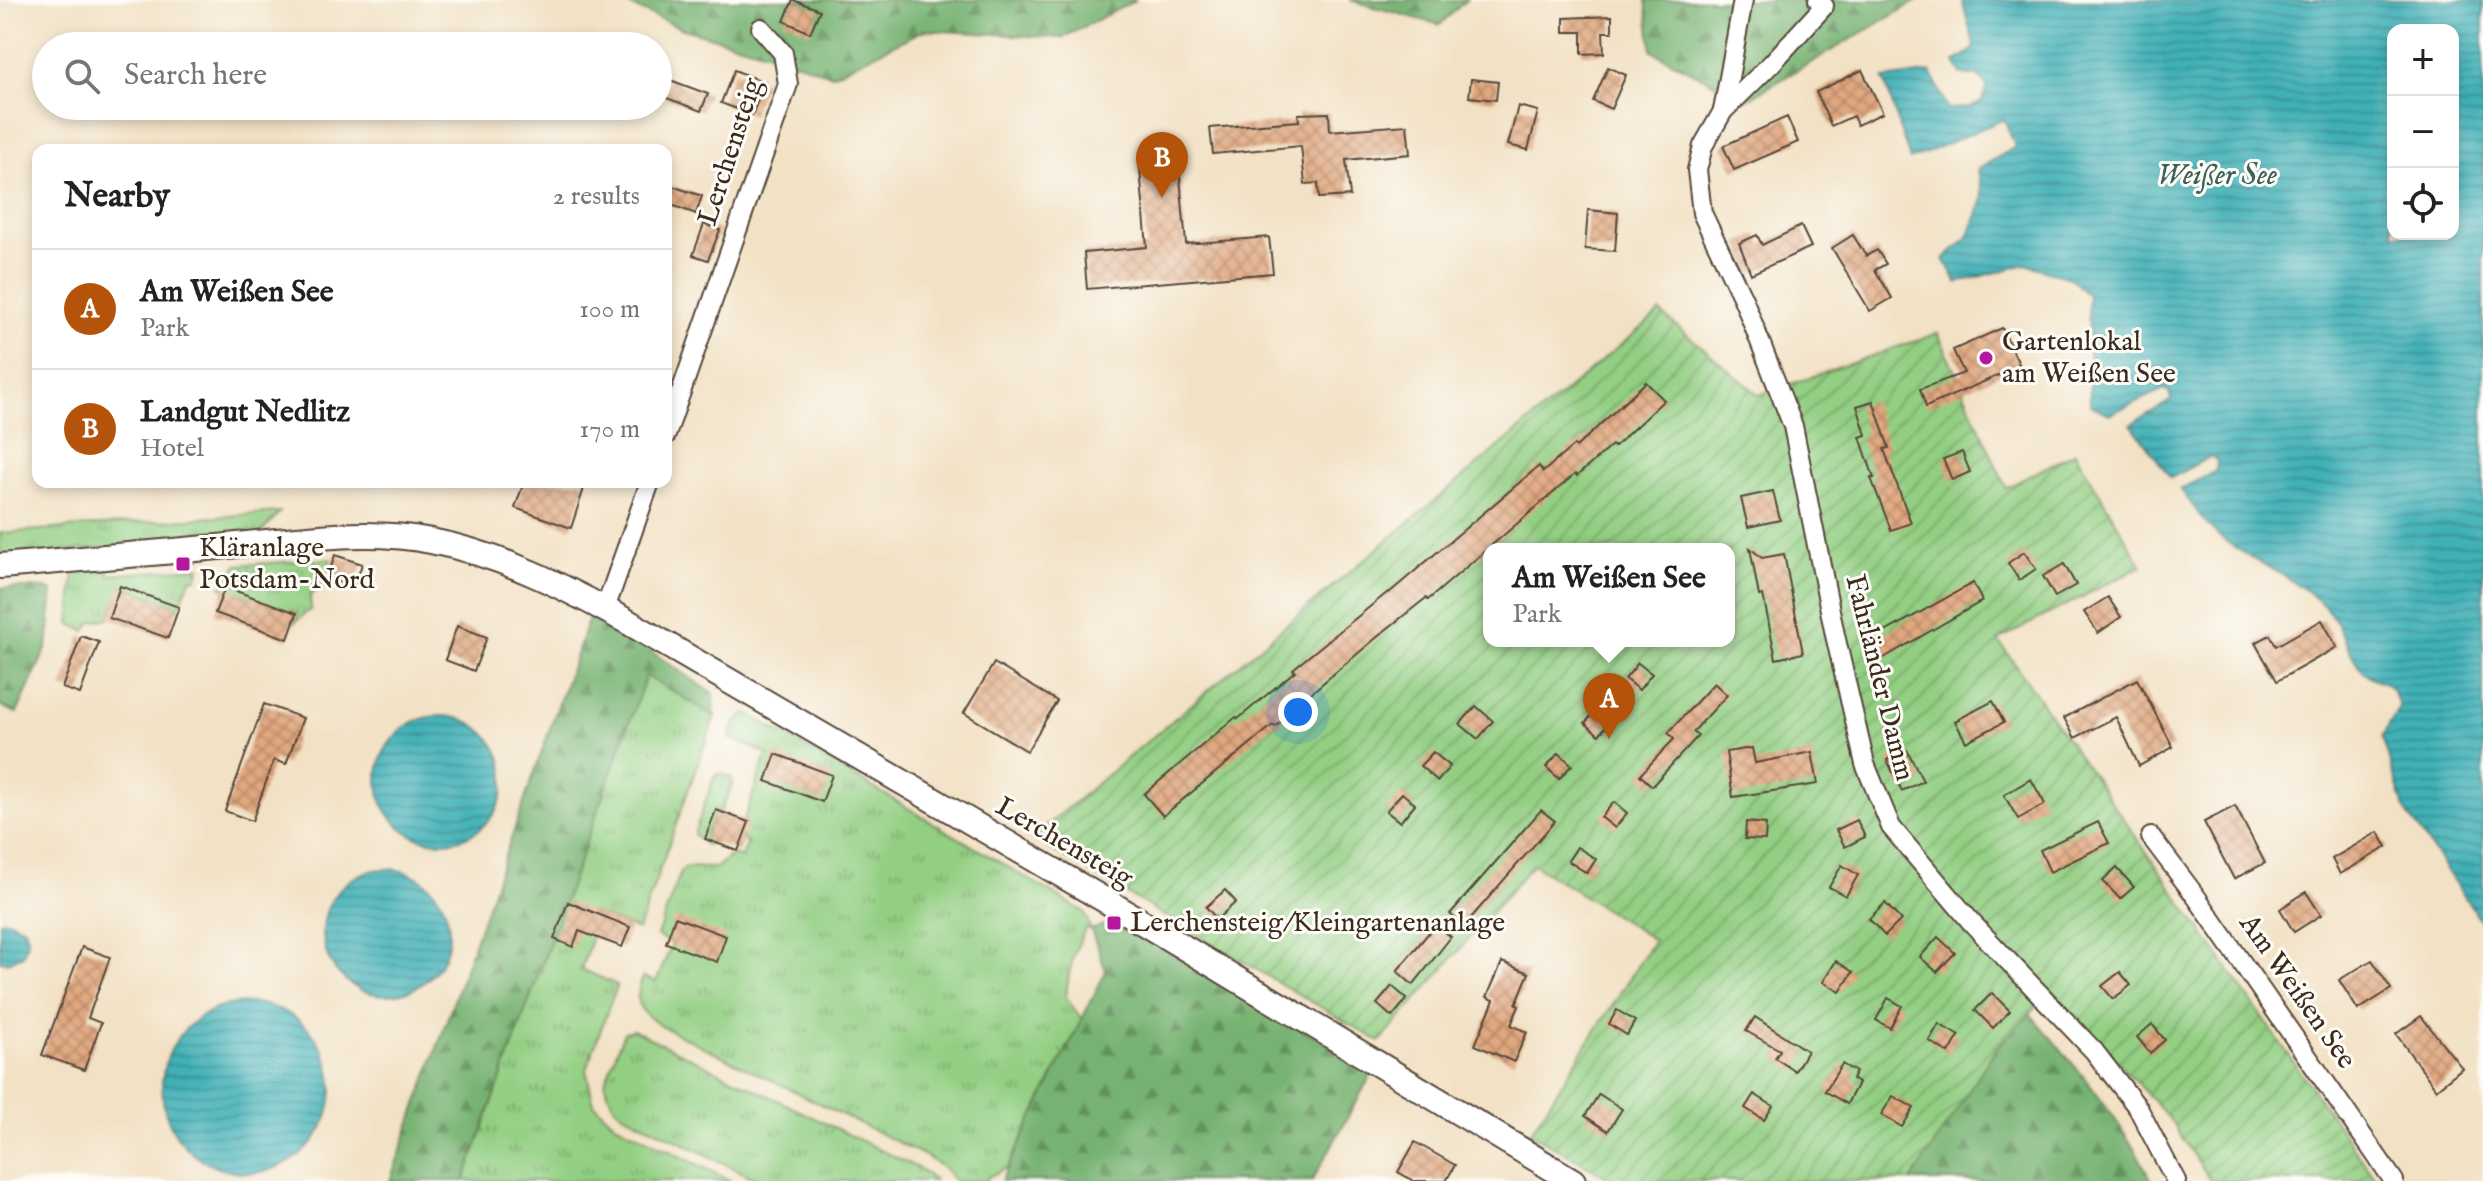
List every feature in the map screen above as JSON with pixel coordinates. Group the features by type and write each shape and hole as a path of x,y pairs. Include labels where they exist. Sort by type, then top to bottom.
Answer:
{"street":[{"name":"Fahrländer Damm","path":"1723,111 1743,0"},
{"name":"Fahrländer Damm","path":"1818,0 1824,6 1723,111 1703,146 1697,170 1702,213 1744,301 1793,426 1865,764 1891,827 1972,923 2103,1063 2138,1108 2176,1181"},
{"name":"Lerchensteig","path":"672,418 788,84 783,53 761,28"},
{"path":"605,609 648,488"},
{"name":"Lerchensteig","path":"0,566 328,537 383,535 469,549 548,579 605,609 1120,909 1573,1181"},
{"name":"Am Weißen See","path":"2151,837 2394,1181"}],"green space":[{"path":"618,0 1136,0 1062,38 924,30 832,75 773,54 683,29"},
{"path":"1349,0 1466,0 1440,25"},
{"path":"1646,0 1919,0 1746,100 1652,51"},
{"path":"1660,312 1759,395 1938,333 2006,488 2075,452 2142,566 1998,640 2377,1181 2211,1181 2168,1117 2053,991 1996,1048 1911,1181 1614,1181 1530,1133 1654,940 1533,864 1380,1042 1032,838"},
{"path":"280,512 259,535 0,557 0,533"},
{"path":"331,559 324,580 354,587 330,586 314,591 310,596 311,609 294,623 297,613 221,587 237,565"},
{"path":"200,567 197,578 191,579 179,607 121,586 109,618 92,622 85,631 70,624 74,571 109,568 109,575"},
{"path":"0,588 53,591 47,647 17,713 0,706"},
{"path":"589,618 631,638 714,694 715,716 646,676 464,1181 390,1181"},
{"path":"646,675 715,716 638,930 594,913 592,936 581,969 617,985 586,1070 594,1104 615,1124 731,1181 464,1181"},
{"path":"747,713 1084,912 1091,930 1086,928 1074,954 1066,998 1082,1019 1008,1167 986,1181 954,1181 946,1170 924,1155 659,1025 639,1005 638,994 643,977 656,982 672,944 657,936 681,871 686,867 716,868 732,854 741,858 748,843 742,840 744,820 767,754 730,738 736,723"},
{"path":"719,773 731,777 733,782 721,811 716,810 705,838 713,842 705,845 694,834 714,777"},
{"path":"1106,924 1148,940 1374,1070 1312,1181 1001,1181 1106,971 1091,930"},
{"path":"2030,1014 2081,1073 2112,1115 2152,1181 1911,1181 1996,1048"},
{"path":"633,1030 922,1170 935,1181 760,1181 623,1114 615,1107 605,1082 624,1032"}],"water":[{"name":"Weißer See","path":"1962,0 2483,0 2483,924 2404,808 2382,737 2399,707 2391,689 2362,670 2324,606 2300,586 2220,537 2180,489 2216,471 2217,461 2211,456 2171,478 2131,424 2172,400 2170,392 2164,389 2110,414 2090,405 2088,296 2072,279 2026,264 1957,283 1944,259 1968,237 1983,199 1978,169 2015,147 2004,119 1910,160 1884,79 1931,72 1948,109 1968,108 1982,101 1987,85 1978,76 1961,74 1955,62 1975,48"},
{"path":"441,716 465,721 485,735 499,755 504,779 499,803 485,823 465,837 441,842 417,837 397,823 383,803 378,779 383,755 397,735 417,721"},
{"path":"386,869 410,874 430,888 444,908 449,932 444,956 430,976 410,990 386,995 362,990 342,976 328,956 323,932 328,908 342,888 362,874"},
{"path":"8,920 24,928 28,941 23,955 8,962 0,961 0,921"},
{"path":"247,1003 280,1009 307,1028 326,1055 332,1088 326,1121 307,1148 280,1167 247,1173 214,1167 187,1148 168,1121 162,1088 168,1055 187,1028 214,1009"}],"building":[{"path":"793,0 820,10 810,33 784,21"},
{"path":"1612,16 1612,32 1603,32 1604,53 1582,54 1582,32 1564,32 1564,18"},
{"path":"1608,67 1626,75 1611,109 1593,101"},
{"path":"734,70 765,82 752,115 721,103"},
{"path":"1862,70 1883,113 1857,125 1853,116 1831,126 1816,92"},
{"path":"1471,79 1498,82 1496,100 1469,97"},
{"path":"672,81 708,94 701,111 672,100"},
{"path":"1518,106 1538,111 1528,150 1508,145"},
{"path":"1329,113 1330,131 1407,125 1410,154 1346,160 1350,196 1319,198 1318,183 1305,184 1301,146 1213,154 1210,128 1299,121 1298,114"},
{"path":"1787,117 1798,142 1734,170 1723,146"},
{"path":"1178,155 1186,244 1269,237 1273,273 1087,289 1084,253 1147,247 1139,158"},
{"path":"672,186 702,196 696,214 672,205"},
{"path":"1588,210 1618,213 1615,251 1585,249"},
{"path":"704,224 720,230 708,260 693,255"},
{"path":"1801,226 1811,247 1751,274 1739,243 1757,235 1762,245"},
{"path":"1853,235 1866,256 1877,250 1886,264 1875,270 1892,298 1870,311 1832,248"},
{"name":"Gartenlokal am Weißen See","path":"2002,328 2020,366 1926,407 1920,389 1964,373 1953,350"},
{"path":"1646,382 1664,400 1614,447 1612,445 1577,476 1575,474 1494,543 1483,543 1483,553 1428,600 1426,598 1388,628 1291,710 1293,712 1163,816 1144,794 1539,466 1543,472 1574,445 1576,447"},
{"path":"1873,401 1889,448 1884,449 1911,523 1891,530 1871,478 1874,478 1860,437 1866,435 1857,406"},
{"path":"1962,452 1970,472 1952,480 1943,459"},
{"path":"522,488 584,488 571,528 515,508"},
{"path":"1773,491 1780,520 1748,527 1741,498"},
{"path":"1750,548 1762,558 1784,554 1803,653 1776,659"},
{"path":"2024,552 2036,569 2019,580 2008,563"},
{"path":"335,555 362,564 354,587 327,578"},
{"path":"2064,564 2076,585 2055,597 2043,576"},
{"path":"1973,583 1982,601 1882,659 1871,640"},
{"path":"120,586 179,607 168,638 109,618"},
{"path":"225,587 297,613 288,639 215,613"},
{"path":"2108,597 2121,617 2098,633 2084,612"},
{"path":"2322,620 2337,647 2277,681 2255,643 2270,635 2276,646"},
{"path":"457,626 487,637 474,671 445,660"},
{"path":"81,636 99,642 80,694 62,688"},
{"path":"994,663 1057,701 1027,751 964,713"},
{"path":"1638,663 1652,674 1639,690 1625,679"},
{"path":"2137,679 2173,747 2139,766 2116,717 2075,738 2064,718"},
{"path":"1714,683 1727,695 1693,732 1698,736 1652,786 1640,775 1674,739 1668,733"},
{"path":"1993,701 2004,722 1966,742 1955,721"},
{"path":"264,704 303,718 286,764 274,760 252,821 225,811"},
{"path":"1476,706 1493,721 1478,739 1460,724"},
{"path":"1599,707 1612,719 1599,735 1585,723"},
{"path":"1752,748 1755,763 1812,752 1818,784 1733,797 1726,752"},
{"path":"1907,750 1923,781 1902,791 1887,760"},
{"path":"1433,752 1450,766 1438,781 1420,766"},
{"path":"1559,753 1572,765 1559,779 1546,767"},
{"path":"776,754 832,775 822,802 766,781"},
{"path":"2031,779 2045,804 2018,819 2004,795"},
{"path":"1402,793 1415,804 1400,822 1386,811"},
{"path":"1614,802 1627,813 1615,828 1601,817"},
{"path":"2235,806 2265,863 2234,879 2204,822"},
{"path":"716,810 749,822 738,851 705,839"},
{"path":"1541,810 1555,821 1464,926 1450,914"},
{"path":"1857,820 1865,837 1845,847 1836,830"},
{"path":"1746,822 1766,824 1765,840 1745,839"},
{"path":"2098,822 2109,843 2050,872 2040,850"},
{"path":"2378,832 2387,847 2340,874 2332,859"},
{"path":"1577,847 1596,859 1587,873 1568,861"},
{"path":"1842,865 1858,875 1846,896 1829,887"},
{"path":"2117,868 2134,887 2120,899 2103,881"},
{"path":"1225,890 1236,902 1217,919 1206,907"},
{"path":"2306,892 2321,915 2294,932 2280,909"},
{"path":"568,902 630,927 622,947 579,931 573,947 554,939"},
{"path":"1885,903 1901,920 1885,936 1869,919"},
{"path":"675,917 726,936 717,962 666,943"},
{"path":"1436,924 1451,937 1413,985 1397,971"},
{"path":"1938,937 1955,953 1937,972 1920,957"},
{"path":"82,947 110,957 88,1018 101,1023 84,1070 42,1055"},
{"path":"2372,960 2391,989 2358,1010 2339,980"},
{"path":"1836,961 1853,972 1840,992 1823,982"},
{"path":"1502,962 1529,973 1511,1025 1527,1032 1514,1062 1475,1045 1494,1000 1487,997"},
{"path":"2120,972 2131,985 2113,999 2102,986"},
{"path":"1392,986 1407,999 1392,1017 1377,1004"},
{"path":"1992,993 2010,1011 1993,1028 1975,1010"},
{"path":"1888,998 1902,1006 1890,1028 1876,1020"},
{"path":"1617,1010 1635,1021 1627,1035 1609,1024"},
{"path":"2421,1016 2462,1068 2436,1089 2396,1034"},
{"path":"1755,1017 1807,1051 1795,1071 1775,1058 1780,1050 1746,1031"},
{"path":"1939,1024 1959,1036 1949,1053 1929,1041"},
{"path":"2152,1024 2165,1040 2150,1053 2137,1037"},
{"path":"1842,1064 1856,1072 1852,1079 1858,1083 1847,1104 1825,1091"},
{"path":"1599,1094 1622,1109 1608,1131 1585,1116"},
{"path":"1754,1094 1773,1106 1764,1120 1745,1108"},
{"path":"1893,1096 1914,1108 1902,1127 1881,1115"},
{"path":"1415,1142 1455,1165 1446,1181 1414,1181 1398,1172"}],"place":[{"name":"Landgut Nedlitz","path":"1162,198"},
{"name":"Gartenlokal am Weißen See","path":"1986,358"},
{"name":"Kläranlage Potsdam-Nord","path":"183,564"},
{"name":"Am Weißen See","path":"1609,739"},
{"name":"Lerchensteig/Kleingartenanlage","path":"1114,923"}]}
